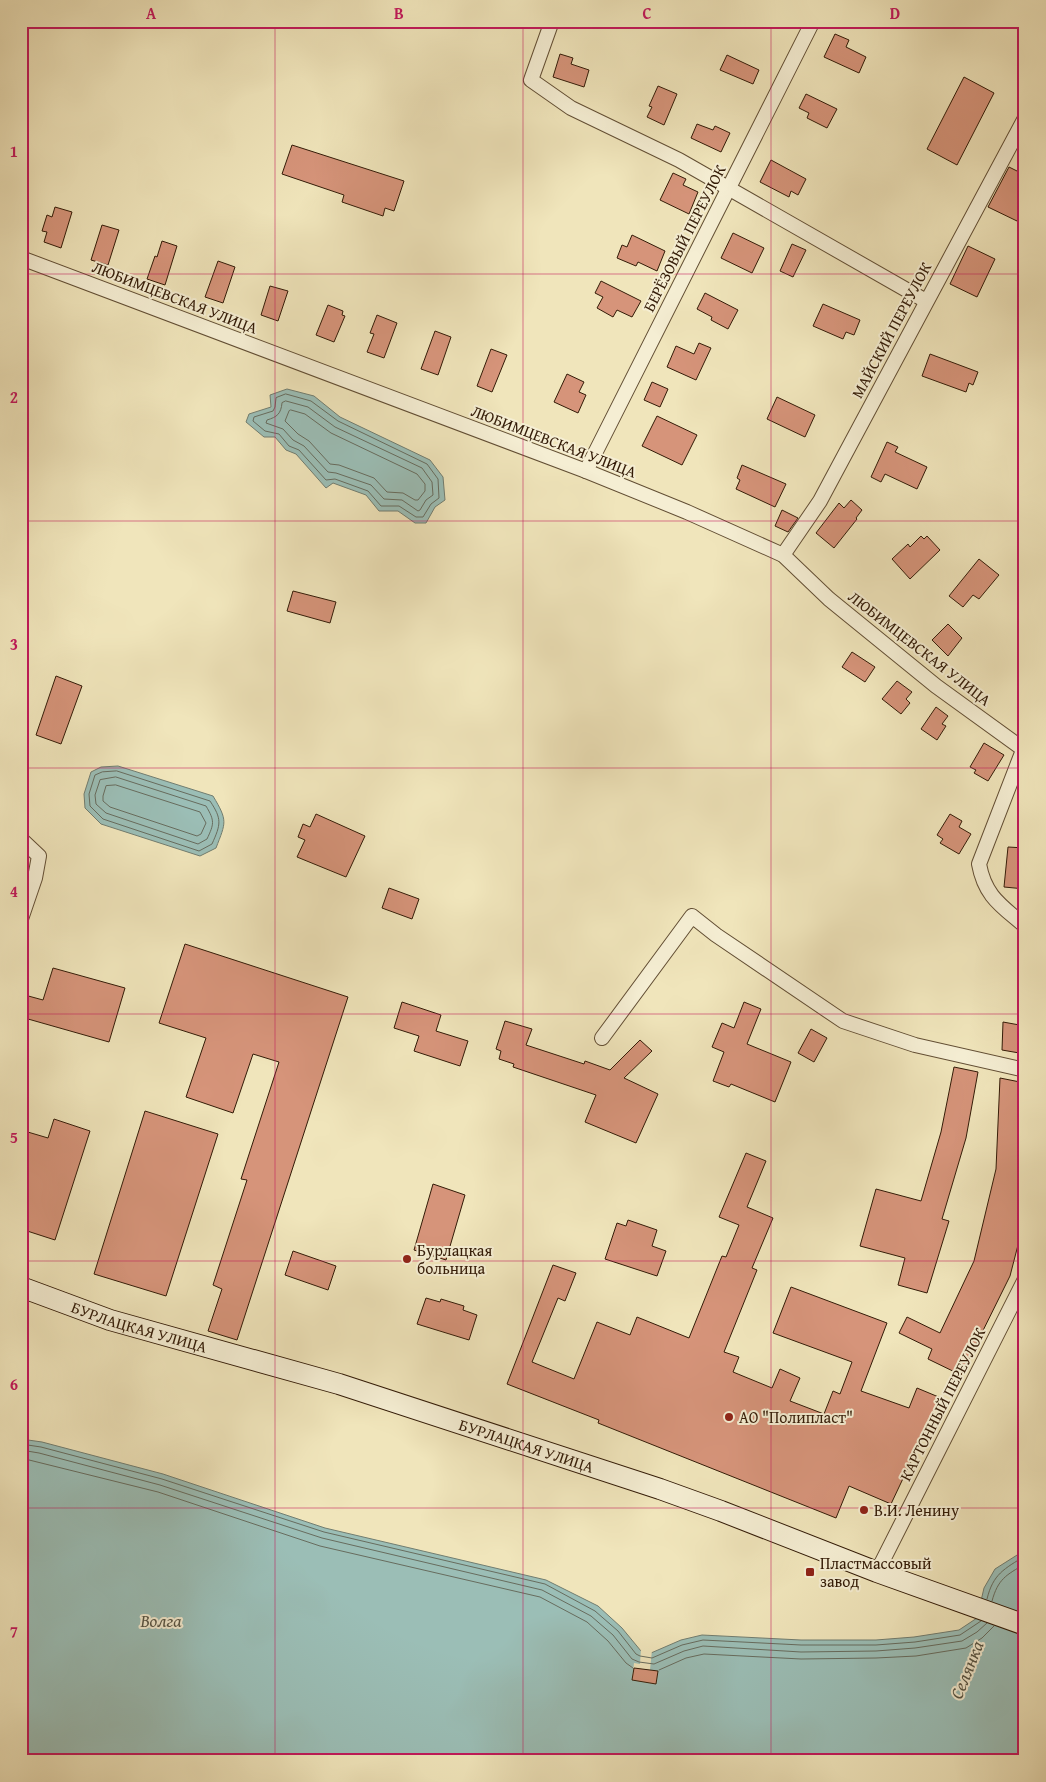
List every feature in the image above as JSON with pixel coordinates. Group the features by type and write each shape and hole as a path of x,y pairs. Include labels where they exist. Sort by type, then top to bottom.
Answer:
{"main road":[{"name":"БУРЛАЦКАЯ УЛИЦА","path":"21,1287 110,1320 339,1384 660,1489 877,1572 1025,1625"}],"street":[{"path":"552,21 531,80 570,108 679,160 926,302"},
{"name":"БЕРЁЗОВЫЙ ПЕРЕУЛОК","path":"586,472 813,21"},
{"name":"МАЙСКИЙ ПЕРЕУЛОК","path":"783,555 820,501 1025,118"},
{"name":"ЛЮБИМЦЕВСКАЯ УЛИЦА","path":"21,258 586,472 687,512 783,555 829,599 928,680 1024,747"},
{"path":"1024,747 979,864 982,879 990,896 1025,926"},
{"path":"21,839 39,856 35,878 21,920"},
{"path":"602,1038 692,916 716,935 843,1021 915,1045 1025,1070"},
{"name":"КАРТОННЫЙ ПЕРЕУЛОК","path":"877,1572 1025,1279"}],"water":[{"path":"287,389 314,396 340,417 430,460 443,477 445,500 435,507 426,523 415,523 398,511 379,511 366,495 333,483 326,488 296,454 286,450 275,437 264,437 246,422 249,414 271,407 270,395"},
{"path":"118,766 213,796 221,811 224,822 216,848 200,856 101,824 85,808 84,794 91,772 101,767"},
{"name":"Волга","path":"21,1439 42,1442 163,1474 325,1528 546,1580 598,1606 622,1628 641,1651 651,1653 681,1640 702,1635 801,1640 876,1640 914,1637 959,1630 977,1618 984,1588 995,1569 1025,1550 1025,1761 21,1761"}],"pier":[{"path":"641,1648 652,1650 650,1670 658,1671 656,1684 632,1680 634,1663 640,1664"}],"building":[{"path":"835,34 849,40 846,47 866,57 859,73 824,57"},
{"path":"560,54 573,58 571,64 589,70 584,87 553,77"},
{"path":"727,55 759,70 753,84 720,70"},
{"path":"964,77 994,93 957,165 927,149"},
{"path":"658,86 677,94 664,125 647,117 652,107 649,106"},
{"path":"806,94 837,109 827,128 807,118 809,113 799,108"},
{"path":"697,124 713,130 715,126 730,133 721,152 691,138"},
{"path":"292,145 404,181 394,211 385,208 383,216 342,202 344,195 282,174"},
{"path":"771,160 806,179 798,195 791,191 789,197 760,182"},
{"path":"1009,167 1025,175 1025,205 1017,221 988,207"},
{"path":"673,173 686,179 683,185 698,192 689,214 660,200"},
{"path":"55,207 72,212 61,248 44,242 47,232 42,231 47,215 52,217"},
{"path":"102,225 119,230 108,265 91,260"},
{"path":"733,233 764,248 752,273 721,258"},
{"path":"632,235 665,251 657,271 638,262 636,266 617,258 622,245 627,247"},
{"path":"162,241 177,246 165,285 147,279"},
{"path":"792,244 806,250 793,277 780,271"},
{"path":"968,246 995,259 977,297 950,284"},
{"path":"218,261 235,267 223,303 205,297"},
{"path":"601,281 641,301 632,317 617,310 613,317 597,308 603,297 595,293"},
{"path":"270,286 288,291 278,321 261,315"},
{"path":"705,293 738,310 728,329 711,320 712,317 697,309"},
{"path":"823,304 860,320 854,335 846,332 843,339 813,326"},
{"path":"328,305 343,311 342,315 345,316 334,342 316,335"},
{"path":"377,315 397,323 384,358 367,352 374,334 370,333"},
{"path":"435,331 451,337 438,375 421,369"},
{"path":"699,343 711,348 696,380 667,367 676,346 694,354"},
{"path":"491,349 507,355 492,392 477,386"},
{"path":"930,354 978,372 973,385 969,383 966,392 922,376"},
{"path":"567,374 584,382 579,392 586,395 578,413 554,402"},
{"path":"652,382 668,389 660,407 644,400"},
{"path":"777,397 815,415 805,437 767,419"},
{"path":"657,416 697,435 682,465 642,446"},
{"path":"887,442 898,447 895,452 927,467 917,489 885,474 881,482 871,477"},
{"path":"742,465 786,484 775,507 736,489 740,480 737,478"},
{"path":"851,500 862,510 834,548 816,533 839,503 844,508"},
{"path":"782,510 798,518 788,532 775,526"},
{"path":"921,536 924,539 927,536 940,550 910,579 892,559 908,544 910,547"},
{"path":"979,559 999,575 979,599 973,595 963,607 949,596"},
{"path":"293,591 336,602 330,623 287,611"},
{"path":"948,624 962,638 948,656 932,640"},
{"path":"852,652 875,667 865,682 842,667"},
{"path":"56,676 82,686 61,744 36,735"},
{"path":"897,681 912,692 906,699 910,703 901,714 882,699"},
{"path":"936,707 948,716 942,724 946,726 937,740 921,729"},
{"path":"984,743 1004,755 988,781 974,773 976,770 970,767"},
{"path":"316,814 365,836 346,877 297,857 305,840 298,837 303,824 310,827"},
{"path":"950,814 962,821 959,827 971,834 959,854 940,843 943,839 937,835"},
{"path":"1008,847 1025,848 1025,889 1004,887"},
{"path":"389,888 419,899 412,919 382,908"},
{"path":"185,944 348,997 237,1340 208,1331 222,1289 213,1285 247,1180 241,1179 279,1062 253,1054 233,1113 186,1097 206,1038 159,1023"},
{"path":"53,968 125,988 109,1042 21,1017 21,994 43,1000"},
{"path":"402,1002 441,1015 436,1031 468,1041 460,1066 414,1051 419,1036 394,1028"},
{"path":"744,1002 761,1009 747,1044 791,1062 775,1102 731,1084 729,1087 713,1081 724,1052 712,1047 722,1023 734,1028"},
{"path":"505,1021 532,1029 526,1045 584,1064 585,1061 610,1070 640,1040 652,1051 624,1078 658,1094 636,1143 585,1122 596,1095 513,1067 514,1064 499,1059 501,1051 496,1049"},
{"path":"1003,1022 1025,1026 1025,1054 1002,1050"},
{"path":"811,1029 827,1038 814,1062 798,1053"},
{"path":"954,1067 978,1072 966,1138 942,1219 949,1221 927,1293 898,1285 905,1258 860,1246 876,1189 921,1201 941,1132"},
{"path":"1000,1078 1025,1083 1025,1218 1010,1276 961,1375 928,1359 932,1349 899,1333 907,1317 940,1333 974,1261 996,1169"},
{"path":"145,1111 218,1134 166,1296 94,1274"},
{"path":"54,1119 90,1131 55,1240 21,1229 21,1130 48,1138"},
{"name":"АО \"Полипласт\"","path":"746,1153 766,1161 747,1207 773,1218 752,1268 757,1270 724,1352 739,1357 733,1372 772,1388 780,1369 800,1378 790,1401 824,1414 833,1391 840,1394 852,1362 773,1333 791,1287 887,1323 861,1391 909,1408 917,1388 941,1398 891,1504 849,1486 836,1518 598,1423 599,1420 507,1384 553,1265 576,1273 565,1301 558,1298 532,1362 574,1379 597,1322 630,1335 637,1317 689,1338 722,1256 726,1257 739,1225 719,1217"},
{"path":"433,1184 465,1195 446,1260 414,1250"},
{"path":"628,1220 657,1230 652,1246 666,1251 657,1276 605,1259 617,1223 626,1226"},
{"path":"293,1251 336,1266 328,1290 285,1275"},
{"path":"426,1298 440,1302 441,1299 464,1306 463,1310 477,1315 469,1340 417,1324"},
{"path":"634,1668 658,1671 656,1684 632,1680"}],"place":[{"name":"Бурлацкая больница","path":"407,1259"},
{"name":"АО \"Полипласт\"","path":"729,1417"},
{"name":"В.И. Ленину","path":"864,1510"},
{"name":"Пластмассовый завод","path":"810,1572"}],"water label":[{"name":"Селянка","path":"967,1670"}]}
